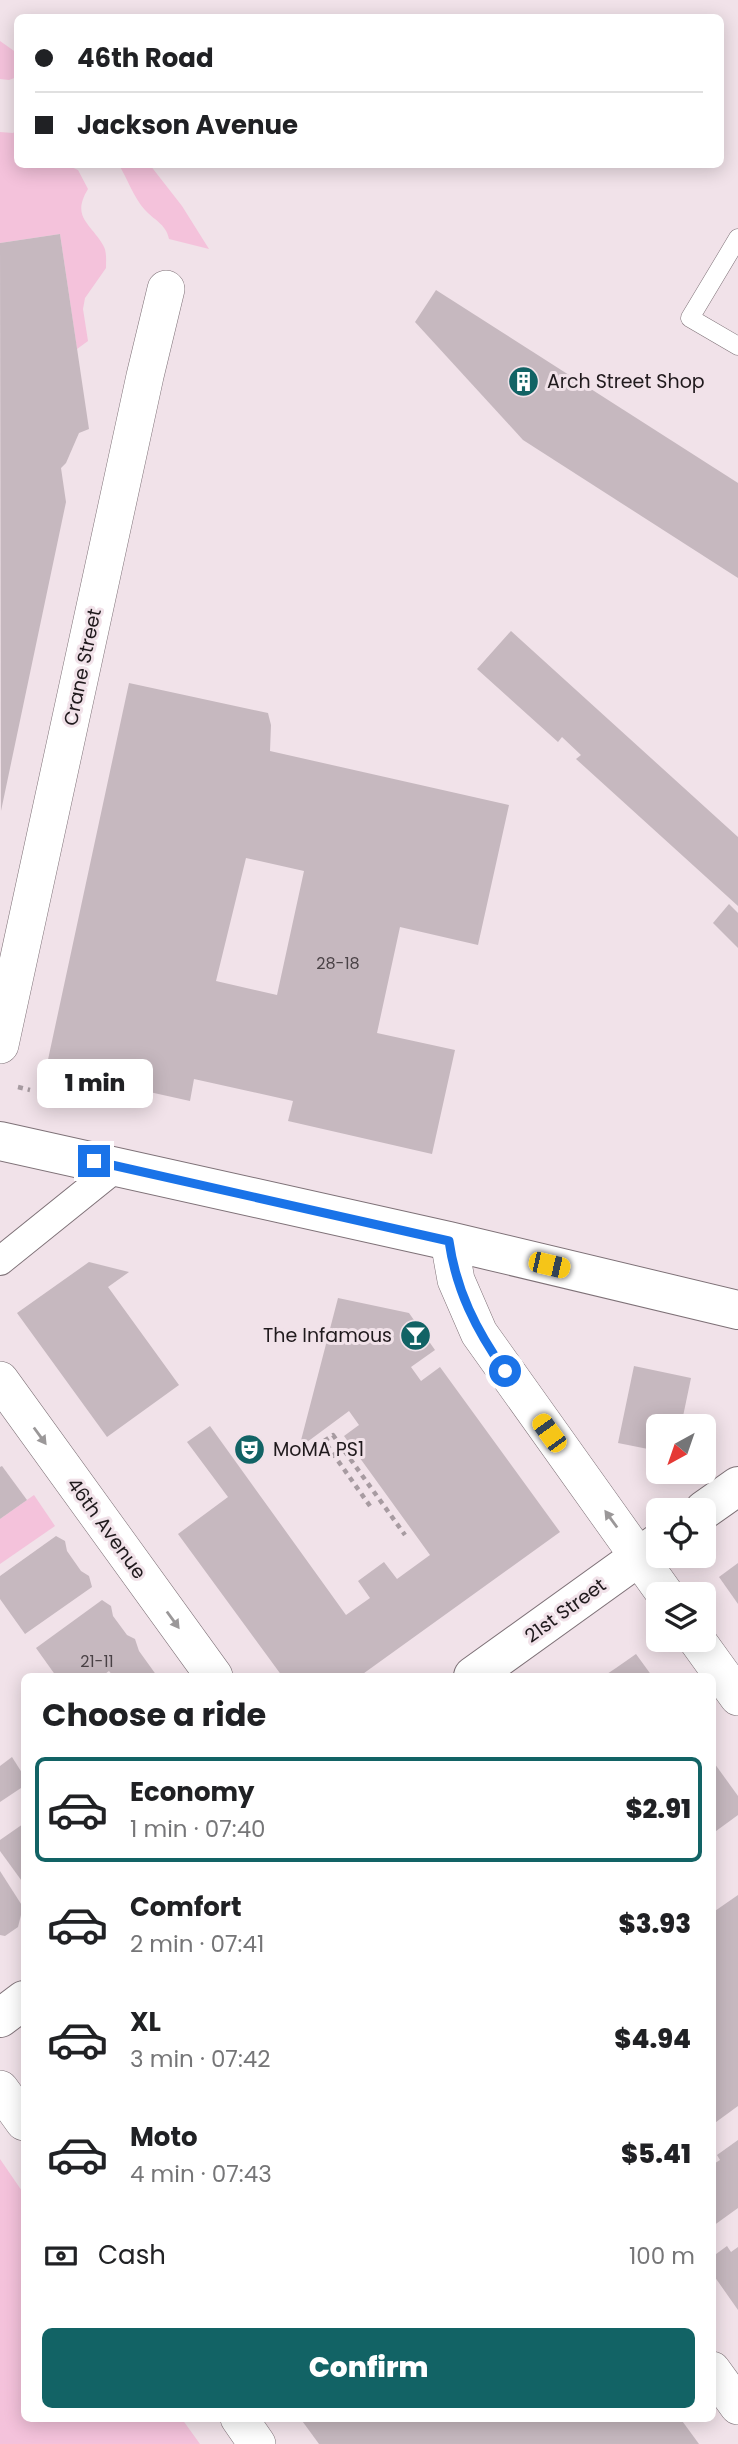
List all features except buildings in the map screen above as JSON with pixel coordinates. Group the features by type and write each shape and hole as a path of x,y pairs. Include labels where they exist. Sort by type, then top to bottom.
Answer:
{"main road":[{"path":"0,1141 449,1241 738,1310"},
{"path":"716,1502 738,1486"},
{"name":"21st Street","path":"477,1673 646,1551"},
{"path":"0,2018 21,2002"}],"street":[{"name":"Crane Street","path":"0,1045 166,289"},
{"path":"0,1261 118,1166"},
{"path":"449,1241 456,1280 479,1333 646,1547"},
{"name":"46th Avenue","path":"0,1380 212,1673"},
{"path":"706,1652 738,1697"},
{"path":"0,2088 21,2118"},
{"path":"716,2376 738,2406"},
{"path":"242,2422 257,2444"}],"lane":[{"path":"738,238 690,318 738,346"}],"path":[{"path":"18,1087 30,1090"},
{"path":"370,1506 324,1441 333,1435 405,1535"}],"shaded area":[{"path":"0,41 14,51 14,78 0,79"},
{"path":"0,132 13,133 14,168 74,168 78,170 88,189 81,206 82,213 103,245 106,268 85,298 83,309 88,341 77,349 60,234 0,243"},
{"path":"121,168 152,168 182,206 209,249 169,239 162,226 148,214"},
{"path":"34,1495 55,1526 0,1564 0,1519"},
{"path":"0,2159 21,2190 21,2422 184,2422 200,2444 0,2444"}],"place":[{"name":"Arch Street Shop","path":"524,381"},
{"name":"The Infamous","path":"415,1335"},
{"name":"MoMA PS1","path":"250,1449"}],"route":[{"path":"94,1161 449,1241 456,1280 464,1301 479,1333 505,1371"}]}
